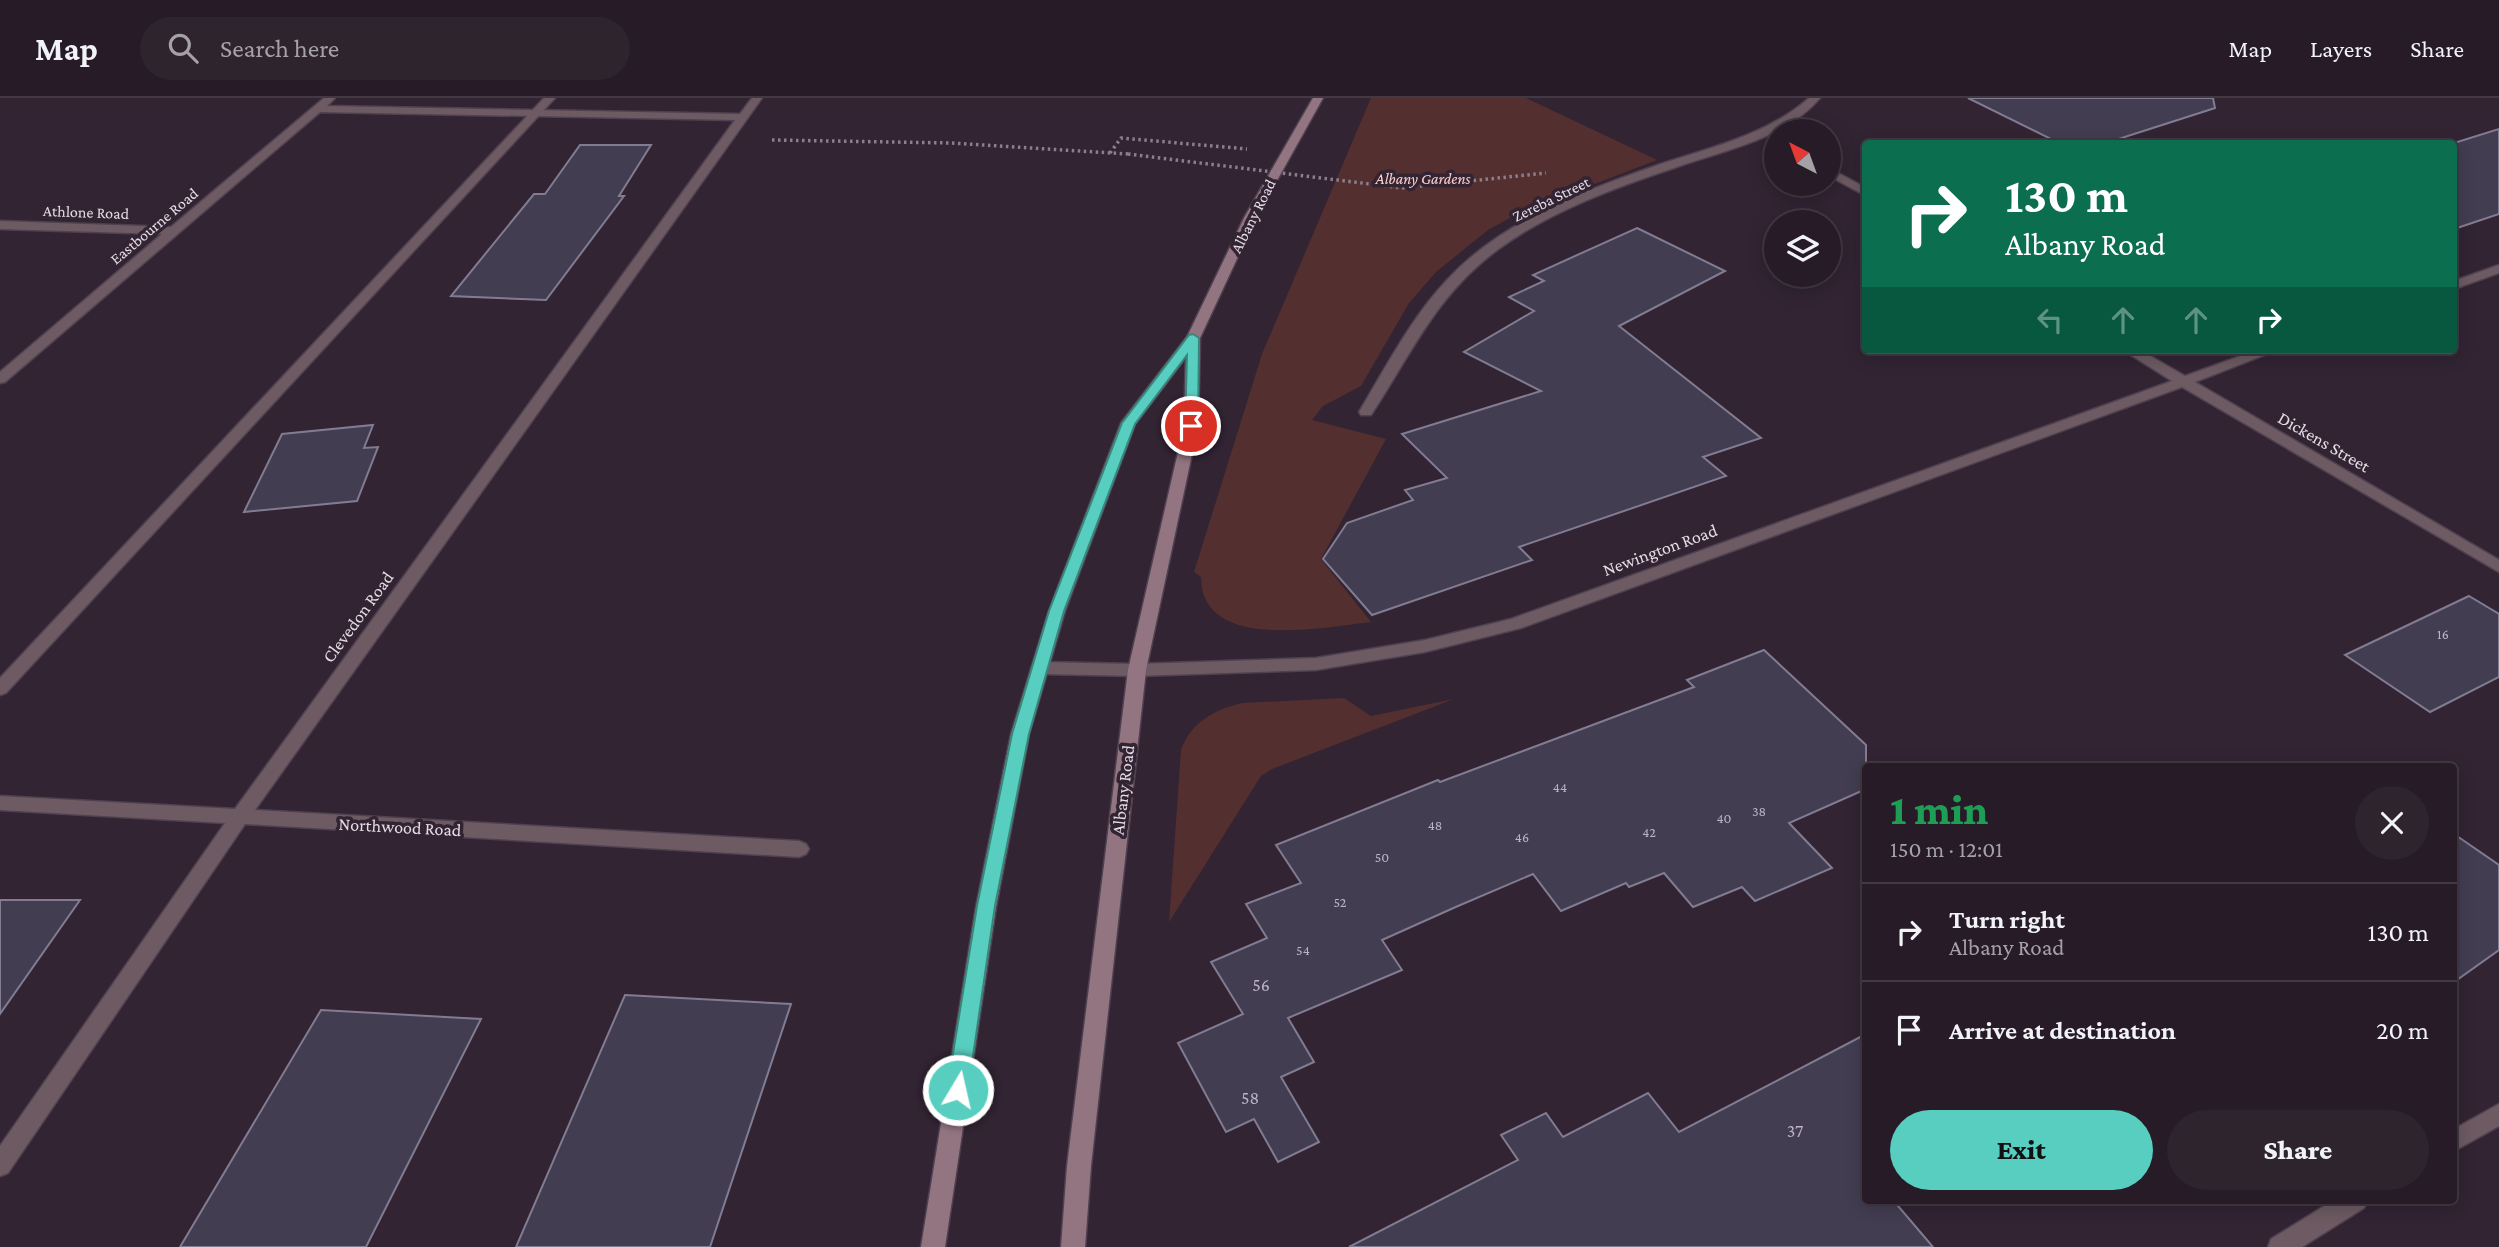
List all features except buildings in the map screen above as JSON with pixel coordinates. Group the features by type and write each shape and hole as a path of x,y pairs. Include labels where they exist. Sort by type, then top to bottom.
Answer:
{"main road":[{"name":"Albany Road","path":"933,1247 986,906 1020,734 1057,611 1128,423 1193,338 1250,218 1318,98"},
{"name":"Albany Road","path":"1073,1247 1079,1166 1137,670 1191,426 1193,338"}],"street":[{"name":"Eastbourne Road","path":"0,379 330,98"},
{"path":"0,689 550,98"},
{"name":"Clevedon Road","path":"0,1165 239,818 757,98"},
{"name":"Zereba Street","path":"1791,119 1815,98"},
{"path":"317,109 743,117"},
{"name":"Zereba Street","path":"1366,412 1441,293 1466,268 1495,246 1580,201 1764,136"},
{"path":"1841,178 1862,191"},
{"name":"Athlone Road","path":"0,225 171,231"},
{"path":"2457,284 2499,269"},
{"name":"Dickens Street","path":"2137,354 2499,567"},
{"name":"Newington Road","path":"1040,668 1137,670 1317,664 1426,646 1515,624 2259,354"},
{"name":"Northwood Road","path":"0,803 799,849"},
{"path":"2457,1140 2499,1114"},
{"path":"2280,1247 2350,1204"}],"path":[{"path":"1110,153 1121,138 1247,149"},
{"path":"764,140 951,143 1128,154 1402,188 1558,174"}],"green space":[{"name":"Albany Gardens","path":"1371,98 1526,98 1657,160 1517,214 1488,230 1436,272 1409,303 1361,386 1323,406 1312,420 1386,439 1321,559 1371,622 1297,630 1268,630 1242,626 1221,617 1206,601 1201,577 1194,572 1262,354"},
{"path":"1344,698 1371,716 1454,699 1272,769 1261,776 1169,922 1181,750 1191,732 1213,714 1242,703"}],"route":[{"path":"958,1090 986,906 1020,734 1057,611 1128,423 1193,338 1191,426"}]}
